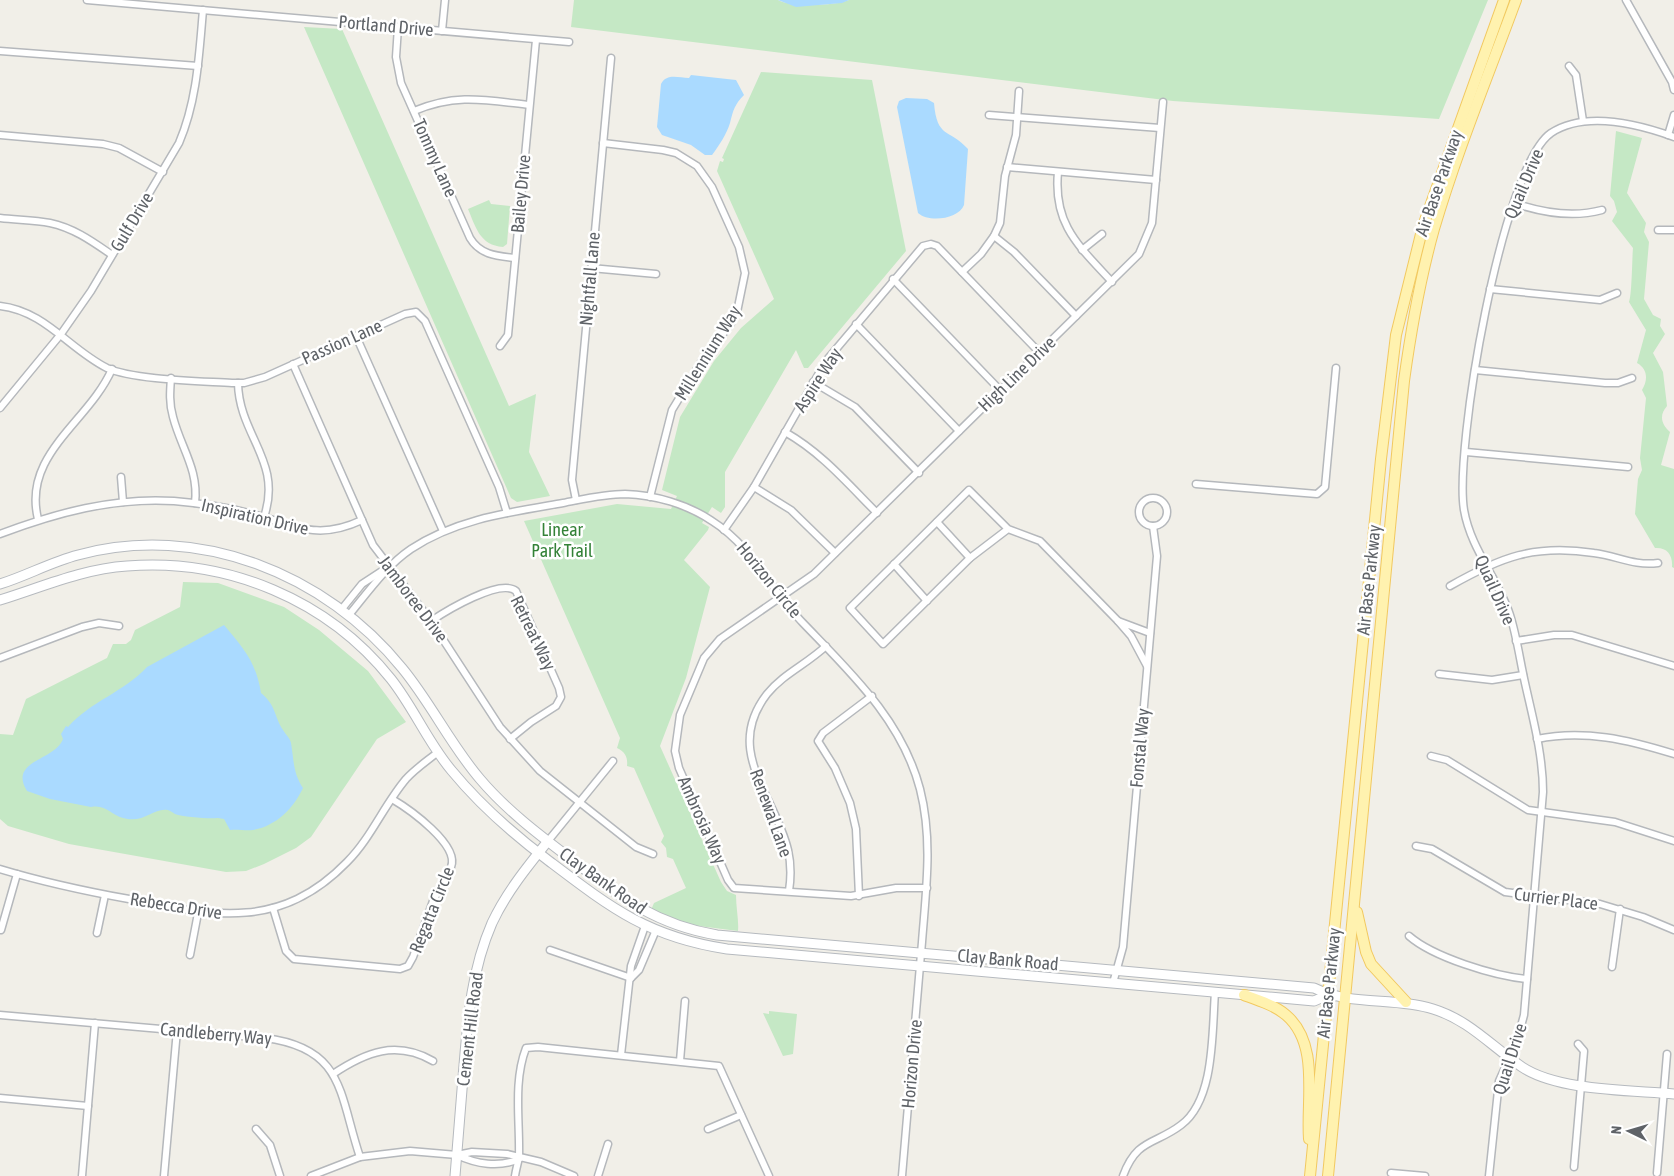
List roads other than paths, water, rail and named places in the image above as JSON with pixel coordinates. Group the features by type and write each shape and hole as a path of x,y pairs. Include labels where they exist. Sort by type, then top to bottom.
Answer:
{"main road":[{"name":"Air Base Parkway","path":"1311,1172 1381,459 1396,335 1423,226 1504,0"},
{"name":"Air Base Parkway","path":"1328,1176 1346,997 1364,778 1411,336 1423,274 1437,221 1516,0"},
{"path":"1354,901 1368,958 1376,970 1406,1002"},
{"path":"1244,995 1264,1002 1285,1014 1297,1028 1305,1042 1308,1064 1308,1121 1311,1172"}],"street":[{"path":"87,0 203,10"},
{"path":"442,31 445,0"},
{"path":"1626,0 1672,82 1674,90"},
{"name":"Portland Drive","path":"203,10 569,42"},
{"name":"Gulf Drive","path":"0,407 61,334 162,172 187,124 196,89 203,10"},
{"name":"Tommy Lane","path":"398,27 396,64 401,82 473,243 488,254 515,258"},
{"name":"Bailey Drive","path":"500,346 508,335 536,40"},
{"path":"0,51 198,66"},
{"name":"Nightfall Lane","path":"576,500 572,480 611,58"},
{"path":"1569,66 1576,75 1583,121"},
{"path":"1019,91 1014,142 1007,167 1002,214 994,236 981,254 962,272 1039,352"},
{"path":"414,111 433,103 455,98 530,105"},
{"name":"High Line Drive","path":"781,598 809,579 919,473 1000,390 1139,254 1149,234 1163,102"},
{"path":"989,115 1160,128"},
{"path":"1671,136 1674,115"},
{"name":"Quail Drive","path":"1488,1176 1499,1081 1522,1027 1543,774 1516,641 1506,607 1476,549 1464,509 1463,486 1475,370 1490,289 1514,203 1530,159 1540,144 1550,134 1562,127 1583,121 1616,123 1671,136"},
{"path":"0,135 103,144 119,148 162,172"},
{"name":"Millennium Way","path":"603,143 676,153 697,166 712,187 739,248 745,273 745,285 737,312 730,325 703,359 672,410 650,497"},
{"path":"1007,167 1156,180"},
{"path":"1058,172 1057,188 1060,212 1070,235 1112,282"},
{"path":"1514,203 1536,210 1582,215 1602,210"},
{"path":"0,218 50,223 65,227 79,233 112,255"},
{"path":"1658,230 1674,230"},
{"path":"1082,250 1102,234"},
{"path":"994,236 1014,252 1076,316"},
{"name":"Aspire Way","path":"724,530 754,487 826,361 918,249 928,244 937,246 962,272"},
{"path":"591,268 656,274"},
{"path":"893,280 1000,390"},
{"path":"1490,289 1600,300 1617,294"},
{"name":"Passion Lane","path":"0,306 29,313 98,362 112,369 130,374 238,383 258,380 408,313 416,312 422,316 499,487 507,513"},
{"path":"856,324 959,431"},
{"path":"356,336 443,531"},
{"name":"Jamboree Drive","path":"293,364 378,553 431,621 510,739 540,771 578,803 636,847 653,854"},
{"path":"1196,484 1317,494 1325,487 1336,368"},
{"path":"38,520 36,493 46,460 100,392 112,369"},
{"path":"1475,370 1605,383 1618,383 1632,378"},
{"path":"171,378 170,396 173,418 194,471 195,503"},
{"path":"813,382 855,407 919,473"},
{"path":"238,383 239,400 244,416 266,464 270,491 264,518"},
{"path":"785,432 823,457 877,513"},
{"path":"1466,452 1628,468"},
{"path":"121,477 123,502"},
{"path":"754,487 795,513 835,553"},
{"path":"1008,528 970,558 883,644 850,608 970,490 1008,528 1040,541 1132,636 1147,666"},
{"name":"Horizon Circle","path":"345,613 362,584 409,550 443,531 507,513 614,494 650,497 674,503 706,517 724,530 751,555 781,598 872,696 904,747 920,788 928,835 927,888 922,953"},
{"path":"1153,498 1161,500 1167,510 1163,521 1153,526 1142,521 1139,510 1146,500 1153,498"},
{"name":"Inspiration Drive","path":"0,534 73,510 123,502 148,501 195,503 264,518 290,527 320,532 345,528 362,520"},
{"path":"936,522 970,558"},
{"name":"Fonstal Way","path":"1114,983 1123,947 1157,556 1153,526"},
{"name":"Clay Bank Road","path":"0,584 77,555 124,547 169,546 216,552 267,566 300,582 345,613 372,635 404,669 420,691 451,743 482,782 522,821 633,906 682,927 717,935 1314,988 1328,995 1406,1002 1456,1018 1522,1067 1542,1077 1581,1086 1674,1094"},
{"path":"1450,586 1485,566 1521,553 1549,550 1595,553 1640,565 1658,563"},
{"path":"894,564 927,601"},
{"name":"Clay Bank Road","path":"0,600 82,573 125,566 190,567 252,581 292,598 319,613 361,647 406,700 438,752 484,806 538,853 606,905 645,926 697,944 728,949 1314,1001 1328,995"},
{"name":"Horizon Circle","path":"345,613 389,566"},
{"name":"Retreat Way","path":"431,621 453,606 483,594 505,587 516,592 559,688 561,697 556,706 531,722 510,739"},
{"name":"Ambrosia Way","path":"781,598 725,636 708,652 701,664 680,716 675,751 679,768 730,884 737,889 859,896 896,888 927,888"},
{"path":"1118,621 1150,633"},
{"path":"0,658 82,627 99,623 119,626"},
{"path":"1516,641 1554,635 1572,635 1674,666"},
{"name":"Renewal Lane","path":"789,891 788,850 753,769 750,731 759,705 773,686 826,646"},
{"path":"1439,674 1492,680 1523,675"},
{"path":"859,896 856,829 850,803 836,768 818,741 824,732 872,696"},
{"path":"1537,738 1568,734 1624,739 1674,754"},
{"name":"Rebecca Drive","path":"0,869 105,895 198,913 227,915 273,908 314,890 336,873 361,845 407,778 438,752"},
{"path":"1431,756 1447,760 1516,804 1541,813 1615,822 1674,841"},
{"path":"548,841 613,761"},
{"name":"Regatta Circle","path":"273,908 286,951 294,959 400,968 408,966 413,957 424,922 451,867 453,858 448,849 424,821 392,799"},
{"name":"Cement Hill Road","path":"455,1176 469,1010 476,968 487,935 500,908 548,841"},
{"name":"Currier Place","path":"1416,846 1432,848 1505,892 1584,901 1620,909 1661,923 1674,930"},
{"path":"1,930 17,874"},
{"path":"97,933 105,895"},
{"path":"1612,967 1620,909"},
{"path":"190,955 198,913"},
{"path":"621,1055 624,1013 631,978 631,966 645,926"},
{"path":"631,978 639,970 656,930"},
{"path":"1409,936 1421,946 1498,975 1527,979"},
{"path":"550,950 631,978"},
{"name":"Horizon Drive","path":"902,1176 922,953"},
{"path":"1123,1176 1133,1156 1140,1149 1154,1139 1182,1125 1200,1103 1208,1078 1215,992"},
{"path":"680,1060 685,1001"},
{"name":"Candleberry Way","path":"0,1015 283,1040 300,1046 315,1055 333,1074 344,1098 360,1157"},
{"path":"82,1176 95,1023"},
{"path":"164,1176 177,1030"},
{"path":"1574,1167 1584,1051 1578,1044"},
{"path":"516,1176 519,1158 518,1114 522,1059 526,1048 538,1047 680,1060 720,1066 769,1176"},
{"path":"333,1074 356,1059 383,1050 418,1053 433,1061"},
{"path":"1657,1173 1667,1054"},
{"path":"0,1098 88,1106"},
{"path":"708,1129 741,1115"},
{"path":"256,1129 270,1145 280,1176"},
{"path":"598,1176 608,1144"},
{"path":"311,1176 360,1157 410,1151 457,1155 474,1152 507,1154 541,1162 574,1176"},
{"path":"457,1155 471,1162 506,1164 519,1158"},
{"path":"1391,1172 1425,1176"}],"water":[{"path":"778,0 849,0 842,3 796,7"},
{"path":"691,75 736,80 744,95 736,104 727,131 712,155 705,155 691,145 662,135 657,127 661,84 666,78 689,78"},
{"path":"906,98 927,99 934,103 941,128 968,149 964,205 956,214 936,219 918,213 897,107 899,101"},
{"path":"224,625 248,656 256,673 261,693 270,702 280,725 290,741 296,772 303,788 294,803 283,815 261,828 230,830 224,819 184,816 163,810 137,819 130,819 119,817 105,808 50,799 27,791 23,781 23,773 28,767 58,746 63,739 61,734 66,726 68,727 87,710 138,676 147,667"}],"park label":[{"name":"Linear Park Trail","path":"562,540"}]}
